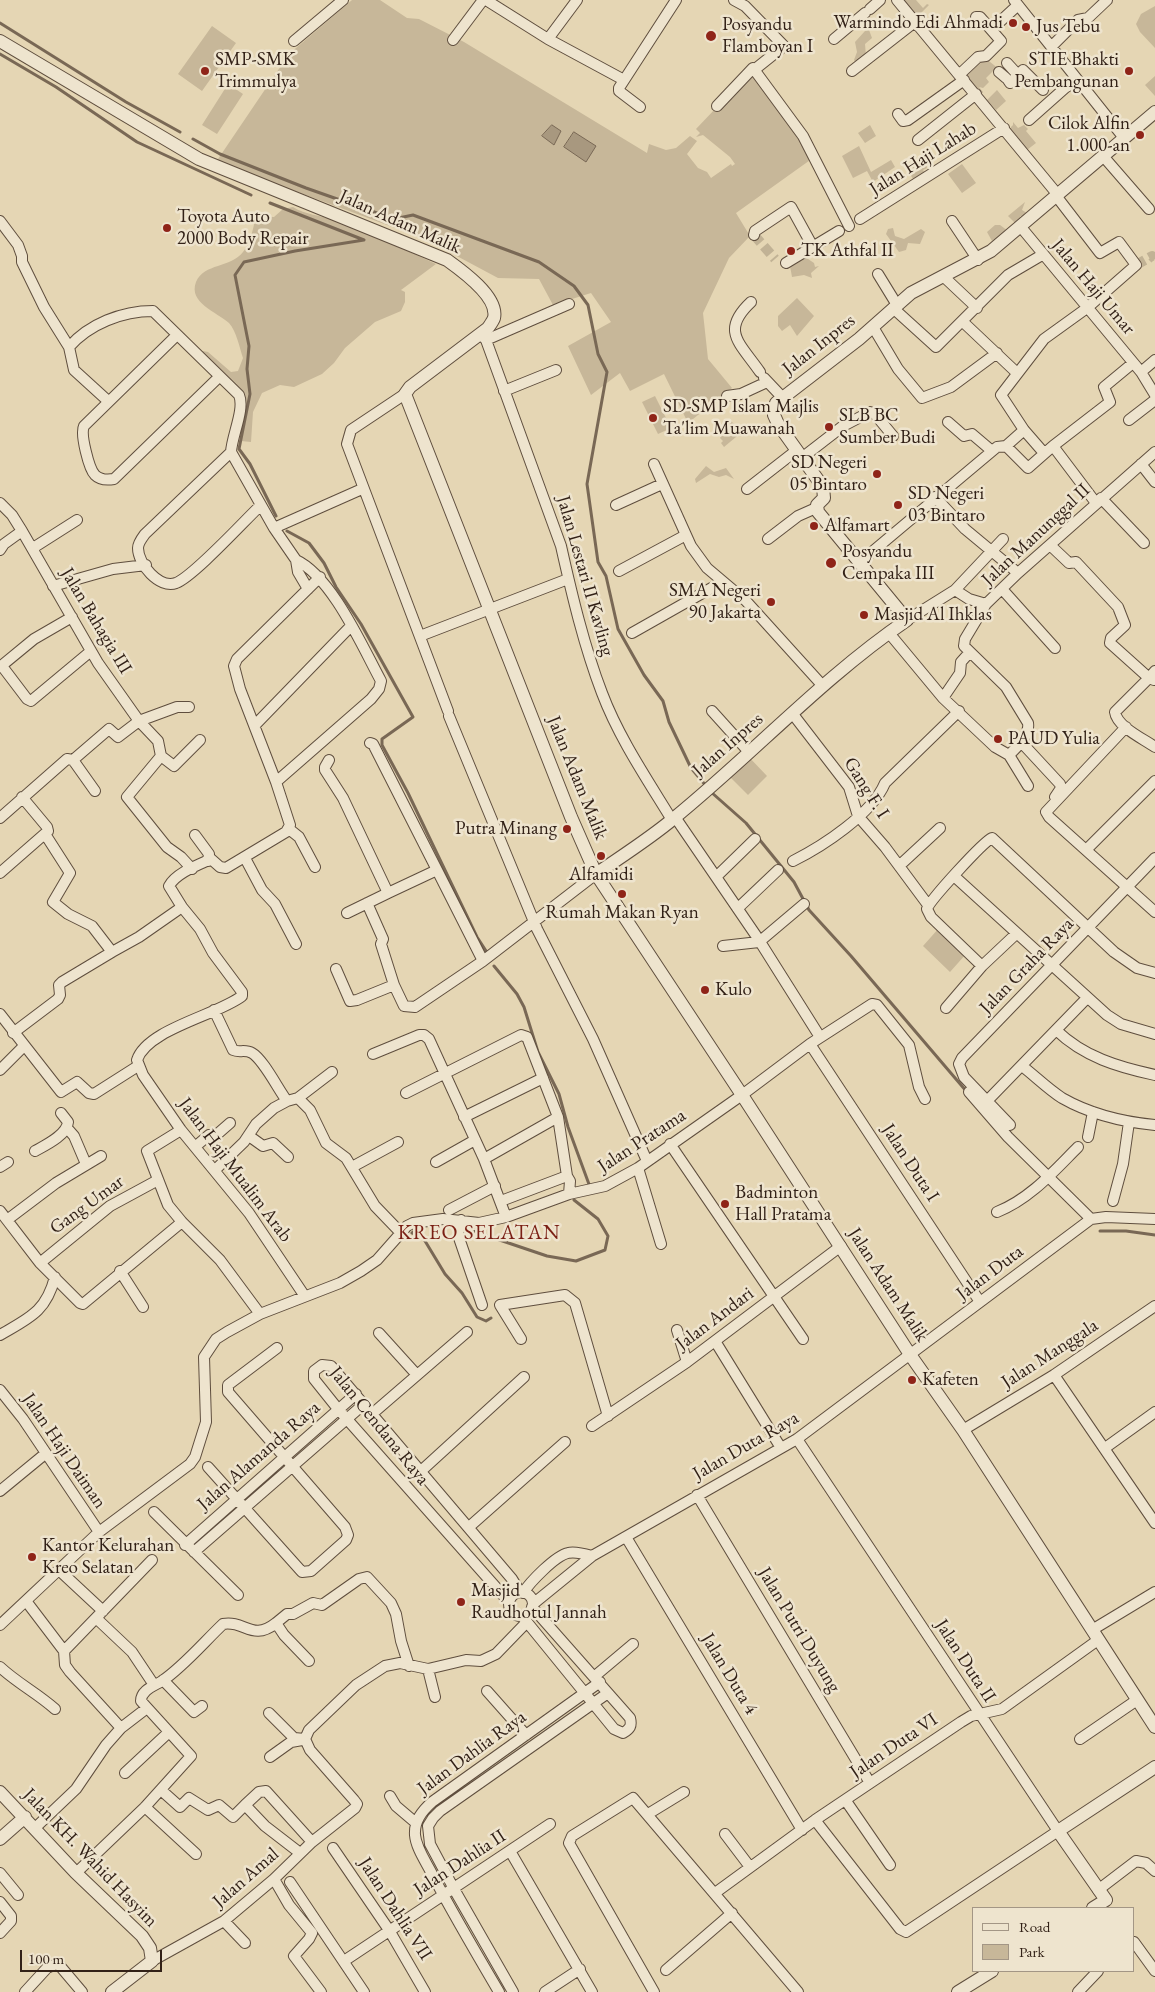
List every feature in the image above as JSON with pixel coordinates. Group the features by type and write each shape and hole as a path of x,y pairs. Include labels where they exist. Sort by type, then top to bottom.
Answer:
{"street":[{"path":"294,40 342,0"},
{"path":"453,40 485,0 548,39 624,80"},
{"path":"548,39 577,0"},
{"path":"640,107 619,91 624,80 676,0"},
{"path":"717,106 754,69 784,46 745,6 734,0"},
{"path":"834,40 880,0"},
{"path":"897,0 1004,128 1100,253 1119,242 1136,266 1087,308 1044,339 1000,396 1024,430 1044,453"},
{"path":"1052,46 1078,20 1088,18 1107,0"},
{"path":"992,29 1016,2 1124,138"},
{"path":"898,114 903,121 908,120 962,77 978,57 986,56 1002,41 980,17 976,17"},
{"path":"852,71 916,21"},
{"name":"Jalan Adam Malik","path":"0,41 199,159 447,260 476,283 493,305 494,318 483,338 410,387 405,394 571,816 596,874 841,1246 911,1356 963,1430 1155,1727"},
{"path":"1007,64 1018,75"},
{"path":"754,69 803,136 849,226"},
{"path":"1004,77 1010,83 1023,70 1043,90"},
{"path":"1029,120 1065,88 1078,80"},
{"path":"918,140 976,94"},
{"name":"Jalan Inpres","path":"816,508 824,498 823,488 774,415 774,407 782,397 873,327 911,293 978,260 1057,196 1155,112"},
{"name":"Jalan Haji Lahab","path":"860,219 1004,128"},
{"path":"1103,156 1149,209"},
{"path":"755,233 791,207 813,247"},
{"path":"0,221 18,245 22,262 44,307 70,347 74,370 108,402"},
{"path":"952,221 978,260"},
{"name":"Jalan Haji Umar","path":"1020,226 1042,255 1141,372 1155,395"},
{"path":"786,263 839,231"},
{"path":"878,274 895,306 935,347 1008,275 1042,255"},
{"path":"943,276 976,308"},
{"path":"751,302 736,318 734,329 739,341 764,377 782,397"},
{"path":"483,338 569,304"},
{"path":"70,347 79,336 99,323 145,311 153,312 159,315 239,396 241,401 232,438 231,452 260,505 296,560 298,572 308,589"},
{"path":"962,321 1017,373"},
{"path":"873,327 898,368 922,398 951,387 996,354"},
{"path":"177,335 84,426 82,435 94,474 100,479 114,479 219,377"},
{"name":"Jalan Lestari II Kavling","path":"483,338 561,546 568,579 602,695 635,760 674,819 738,908 820,1037"},
{"path":"1141,372 1155,360"},
{"path":"1006,446 1028,468 1044,453 1110,402 1104,387 1133,363"},
{"path":"504,391 556,370"},
{"path":"727,396 741,394 764,377"},
{"path":"405,394 351,430 347,437 347,444 362,489 420,636 448,714 534,922 593,1039 647,1161"},
{"path":"1129,420 1155,400"},
{"path":"747,489 843,426 870,412 874,413 893,436"},
{"path":"948,422 964,436 976,435 992,451"},
{"path":"860,562 992,451 1006,446 1024,430"},
{"path":"1053,446 1098,501 1144,543"},
{"path":"231,452 144,534 138,548 146,565 160,582 176,583 193,570 260,505"},
{"name":"Jalan Manunggal II","path":"907,620 955,590 969,598 986,604 1098,501 1155,452"},
{"path":"654,464 686,534 707,568 746,601 822,684"},
{"path":"1141,464 1155,482"},
{"path":"616,505 662,484"},
{"path":"274,528 362,489"},
{"path":"935,497 991,552 1018,573"},
{"name":"Jalan Bahagia III","path":"0,503 12,515 33,548 90,651 139,721 158,741 161,756"},
{"path":"768,539 798,516 816,508 907,620"},
{"path":"33,548 77,520"},
{"path":"0,550 4,544 22,531"},
{"path":"619,571 686,534"},
{"path":"955,590 1003,539"},
{"path":"1050,545 1069,563 1076,562 1118,606 1125,625 1110,640 1110,643 1153,677 1116,709 1117,718 1126,727 1155,747"},
{"path":"276,782 371,699 379,690 381,681 351,626 320,577 306,564 296,560"},
{"path":"53,586 113,569 146,565"},
{"path":"315,867 299,836 289,829 286,808 256,724 240,689 234,666 237,659 320,577"},
{"path":"420,636 568,579"},
{"path":"632,633 722,582"},
{"path":"1002,589 1055,648"},
{"path":"986,604 965,639 964,646 1006,687 1028,723 1029,728 1022,743 1009,755"},
{"path":"72,617 34,639 1,667 27,699 31,701 90,651"},
{"name":"Jalan Inpres","path":"596,874 674,819 822,684 907,620"},
{"path":"256,724 351,626"},
{"path":"889,633 943,698 959,711 995,747 1009,755 1028,786"},
{"path":"943,698 960,672 961,662 970,652"},
{"path":"73,760 108,729 118,737 139,721 176,707 189,707"},
{"path":"712,711 748,751"},
{"path":"793,860 827,843 858,816 882,792 885,783 959,711"},
{"name":"Gang F. I","path":"792,713 849,787 858,816 928,905 931,917 982,966"},
{"path":"1047,811 1126,727"},
{"path":"192,869 181,857 168,848 126,798 161,756 174,766 200,740"},
{"path":"370,742 373,744 386,768 483,962"},
{"path":"1022,743 1062,786 1047,807 1049,817 1155,912"},
{"path":"0,818 67,759 73,760 95,791"},
{"path":"329,760 325,767 326,770 343,798 388,893"},
{"path":"1086,850 1155,781"},
{"path":"0,873 45,834 47,827 22,797"},
{"path":"899,866 940,828"},
{"path":"0,1014 61,1092 77,1082 89,1093 94,1094 138,1066 138,1057 159,1036 241,997 242,992 213,953 200,929 168,886 171,882 192,869 212,859 223,868 245,858 289,829"},
{"path":"45,834 70,873 53,900 54,904 92,926 112,952"},
{"path":"195,835 209,854 208,861"},
{"path":"716,877 754,839"},
{"path":"928,905 989,839 994,839 1114,952 1137,968 1155,973"},
{"path":"245,858 262,890 275,904 296,944"},
{"name":"Jalan Graha Raya","path":"987,1101 964,1077 959,1064 962,1058 1052,967 1155,858"},
{"path":"347,913 437,870"},
{"path":"738,908 778,870"},
{"path":"367,903 383,939 381,944 394,985 404,1006 415,1007 483,962 596,874"},
{"path":"954,876 1087,998 1121,1024 1155,1034"},
{"path":"723,946 760,942 804,904"},
{"path":"13,1033 58,999 60,995 59,985 62,982 139,937 182,907"},
{"path":"946,1008 982,966 1016,934"},
{"path":"336,970 350,1001 394,985"},
{"path":"1010,1125 987,1101 1087,998"},
{"name":"Jalan Pratama","path":"2,1621 26,1601 98,1532 190,1464 195,1457 206,1422 204,1356 216,1339 260,1314 340,1282 377,1260 408,1226 423,1221 461,1220 479,1223 506,1217 569,1194 598,1190 638,1168 742,1095 820,1037 867,1006 879,1001 887,1018 909,1046 919,1087 925,1099"},
{"path":"214,1010 233,1050 253,1054 286,1101"},
{"path":"1056,1030 1081,1050 1104,1061 1155,1075"},
{"path":"373,1054 424,1035 428,1039 484,1159 506,1217"},
{"path":"406,1093 521,1035 527,1037 558,1117 567,1176 570,1181 569,1194"},
{"name":"Jalan Duta I","path":"810,1044 980,1302"},
{"path":"0,1070 24,1046"},
{"name":"Jalan Haji Mualim Arab","path":"138,1066 181,1130 196,1146 248,1213 304,1295"},
{"path":"1022,1066 1060,1097 1093,1112 1129,1122 1155,1125"},
{"path":"215,1170 249,1136 256,1124 274,1108 286,1101 298,1098 332,1072"},
{"path":"464,1117 544,1078"},
{"path":"969,1092 1008,1137 1091,1219 1106,1217 1155,1218"},
{"path":"298,1098 310,1110 324,1139 339,1151 352,1167 383,1217 401,1233"},
{"path":"1088,1137 1093,1112"},
{"path":"35,1151 56,1138 67,1128 68,1122 61,1113"},
{"path":"484,1159 558,1117"},
{"path":"1113,1201 1123,1164 1129,1122"},
{"path":"196,1146 208,1136 214,1137 230,1123"},
{"path":"67,1128 74,1136 86,1164"},
{"path":"181,1130 147,1149 168,1205 182,1222 220,1260 260,1314"},
{"path":"249,1136 263,1146 273,1143 288,1157"},
{"path":"436,1162 475,1140"},
{"path":"352,1167 398,1142"},
{"path":"670,1144 802,1338"},
{"path":"997,1212 1020,1201 1048,1177 1078,1147"},
{"path":"7,1220 56,1183 102,1156"},
{"path":"638,1168 661,1244"},
{"path":"501,1201 567,1176"},
{"name":"Gang Umar","path":"40,1263 110,1206 158,1180"},
{"path":"449,1210 495,1186"},
{"path":"0,1211 40,1263 83,1304 120,1271 182,1222"},
{"name":"Jalan Duta","path":"911,1356 1091,1219"},
{"path":"461,1220 458,1235 482,1305"},
{"name":"Jalan Andari","path":"592,1426 688,1362 841,1246"},
{"path":"120,1271 143,1307"},
{"path":"0,1335 40,1309 50,1296 55,1277"},
{"path":"521,1339 500,1305 565,1295 570,1297 575,1303 608,1416"},
{"name":"Jalan Manggala","path":"963,1430 1054,1375 1155,1306"},
{"path":"676,1330 688,1362"},
{"path":"372,1414 467,1332"},
{"path":"379,1333 417,1375"},
{"path":"715,1341 781,1448"},
{"path":"208,1468 298,1570 306,1573 311,1571 346,1540 348,1535 345,1527 228,1392 228,1385 278,1348"},
{"name":"Jalan Duta Raya","path":"532,1605 592,1556 797,1439 911,1356"},
{"name":"Jalan Cendana Raya","path":"509,1602 346,1420 314,1379 314,1371 322,1365 331,1366 421,1470 521,1592"},
{"path":"1054,1375 1155,1523"},
{"path":"421,1470 524,1378"},
{"name":"Jalan Haji Daiman","path":"0,1390 23,1419 98,1532"},
{"name":"Jalan Alamanda Raya","path":"185,1544 356,1394"},
{"name":"Jalan Alamanda Raya","path":"194,1552 364,1404"},
{"path":"1105,1448 1155,1412"},
{"name":"Jalan Duta II","path":"797,1439 978,1715 1105,1899"},
{"path":"468,1527 565,1442"},
{"path":"0,1491 45,1454"},
{"name":"Jalan Putri Duyung","path":"697,1495 870,1783"},
{"path":"154,1512 238,1595"},
{"name":"Jalan Duta 4","path":"623,1538 802,1830"},
{"path":"521,1592 530,1596 532,1605 630,1718 629,1730 623,1733 618,1732 524,1619 513,1613 509,1602 514,1594 521,1592 562,1556 574,1552 592,1556"},
{"path":"64,1651 152,1560"},
{"path":"59,1570 159,1682 194,1712 202,1706"},
{"path":"76,1873 145,1807 191,1756 141,1701 142,1695 223,1624 230,1623 249,1631 258,1632 276,1623 287,1614 293,1614 312,1603 322,1605 359,1579 367,1577 391,1604 396,1614 401,1641 409,1666"},
{"name":"Jalan Duta VI","path":"715,1893 815,1820 846,1801 961,1722 978,1715 1002,1709 1095,1635 1155,1592"},
{"path":"26,1601 64,1651 65,1665 70,1672 121,1728"},
{"path":"305,1739 309,1730 356,1685 385,1666 400,1663 428,1669 466,1660 481,1661 490,1658 524,1619 532,1605"},
{"path":"276,1623 284,1635 309,1661"},
{"name":"Jalan Dahlia Raya","path":"499,1992 443,1896 418,1847 415,1835 416,1823 422,1811 432,1802 586,1692 632,1644"},
{"path":"0,1667 15,1681 26,1686 55,1709"},
{"path":"428,1669 435,1697"},
{"path":"487,1691 526,1735"},
{"name":"Jalan Dahlia Raya","path":"513,1992 454,1889 430,1844 428,1833 433,1818 608,1693"},
{"path":"1080,1739 1137,1700"},
{"path":"35,1828 76,1789 106,1745 121,1728 147,1708"},
{"path":"269,1713 294,1738 305,1739"},
{"path":"125,1773 169,1732"},
{"path":"270,1757 291,1742 305,1739"},
{"name":"Jalan Amal","path":"152,1961 224,1921 274,1879 312,1842 355,1808 357,1804 310,1750 305,1739"},
{"path":"815,1820 900,1928 906,1932 1155,1767"},
{"path":"161,1790 180,1807 189,1798 208,1810 219,1805 233,1817 259,1792 269,1793 312,1842"},
{"name":"Jalan KH. Wahid Hasyim","path":"0,1792 76,1873 142,1936 150,1948 152,1961"},
{"path":"648,1814 684,1792"},
{"path":"390,1796 396,1806 416,1823"},
{"path":"654,1992 569,1843 572,1836 630,1799 635,1799 798,1992"},
{"path":"846,1801 890,1865"},
{"path":"245,1805 265,1826 300,1853"},
{"path":"145,1807 196,1854"},
{"path":"0,1839 25,1817"},
{"name":"Jalan Dahlia II","path":"344,1961 550,1824"},
{"path":"725,1834 750,1868"},
{"name":"Jalan Dahlia VII","path":"333,1848 389,1930 425,1991"},
{"path":"510,1851 592,1992"},
{"path":"1094,1907 1105,1899 1136,1861 1146,1863 1155,1872"},
{"path":"0,1873 18,1895"},
{"path":"274,1879 289,1905 312,1932 309,1940 294,1956 321,1992"},
{"path":"290,1882 364,1992"},
{"path":"0,1902 12,1921 0,1933"},
{"path":"666,1970 732,1914"},
{"path":"224,1921 244,1943"},
{"path":"1135,1943 1155,1971"},
{"path":"112,1992 152,1961"},
{"path":"25,1992 47,1968 56,1964 60,1966 82,1992"},
{"path":"546,1992 580,1969"},
{"path":"966,1990 991,1972"},
{"path":"1078,1992 1097,1972"}],"green space":[{"path":"352,0 380,0 407,18 419,19 464,42 647,153 649,144 666,150 676,148 690,136 697,141 687,154 698,168 707,172 711,178 731,164 732,166 735,164 730,157 703,135 696,137 700,133 696,129 753,69 813,158 736,213 750,236 729,258 703,313 708,359 732,388 688,423 664,374 630,391 620,373 591,395 568,346 611,322 591,293 553,305 539,279 498,278 425,239 216,162 289,54"},
{"path":"902,0 916,0 923,8 927,4 929,5 917,17"},
{"path":"1155,6 1155,48 1140,32 1136,24 1141,14"},
{"path":"212,26 236,43 202,91 178,74"},
{"path":"869,30 872,38 865,44 866,56 856,63 854,60 857,52 855,42 865,31"},
{"path":"984,57 1000,70 998,76 993,71 986,78 989,82 983,88 979,87 983,92 982,94 964,73"},
{"path":"1155,76 1155,96 1145,85"},
{"path":"228,84 243,94 217,134 202,125"},
{"path":"997,90 1006,101 996,110 987,100"},
{"path":"1013,122 1018,128 1024,125 1028,129 1026,131 1036,143 1027,150 1010,128"},
{"path":"870,125 876,136 865,143 858,133"},
{"path":"859,146 871,172 891,160 895,167 873,182 867,171 853,178 842,156"},
{"path":"917,159 922,167 926,165 927,168 923,170 927,176 908,188 905,184 913,179 905,166"},
{"path":"962,164 976,183 962,193 948,174"},
{"path":"1025,202 1022,210 1027,213 1023,217 1020,216 1022,220 1016,224 1008,216"},
{"path":"293,207 359,230 436,264 401,290 405,292 405,302 401,311 375,322 345,348 334,363 322,374 294,387 280,385 262,393 253,412 251,442 241,441 240,430 245,400 244,394 201,354 203,351 208,352 231,372 238,371 243,358 236,335 229,323 205,306 196,296 196,282 200,276 211,268 232,261 243,252 250,240 256,216 274,217 283,209"},
{"path":"995,225 1000,225 1008,231 984,251 980,249 987,248 992,241 987,232"},
{"path":"893,228 895,236 904,239 921,229 925,232 920,244 908,243 906,250 899,252 886,234 888,229"},
{"path":"805,257 814,263 815,267 819,266 811,273 812,278 804,275 792,277 790,266"},
{"path":"797,298 814,316 797,336 790,325 782,331 778,326 778,316"},
{"path":"655,396 671,428 658,434 642,402"},
{"path":"731,421 742,432 724,447 721,443 723,441 720,438 722,435 719,432"},
{"path":"706,466 714,472 726,468 734,479 726,475 719,477 710,474 696,483 695,479"},
{"path":"747,755 767,776 748,795 727,774"},
{"path":"939,928 966,954 950,972 923,946"}],"shaded area":[{"path":"552,125 561,131 554,145 542,136"},
{"path":"574,132 596,146 586,162 564,147"}],"waterway":[{"path":"0,23 126,102 180,132"},
{"path":"0,54 56,87 137,142 251,195"},
{"path":"193,139 220,154 306,188 394,219 413,215 539,262 574,286 588,305 598,354 607,372 587,484 598,562 606,576 618,629 644,675 663,701 669,722 691,768 707,787"},
{"path":"270,203 364,240 295,251 244,262 235,275 249,346 247,369 250,394 239,449 250,464 276,516"},
{"path":"287,531 309,543 324,563 336,587 361,624 413,717 382,739 382,745 408,793 477,937 488,954"},
{"path":"711,792 746,823 794,882 809,910 851,956 967,1092"},
{"path":"494,966 517,994 524,1007 538,1052 559,1094 568,1127 590,1187"},
{"path":"467,1229 547,1256 576,1261 605,1250 608,1236 598,1219 574,1200"},
{"path":"422,1225 412,1233 422,1236 445,1274 462,1293 477,1317 486,1321 491,1318"},
{"path":"1100,1231 1126,1231 1155,1235"}],"tunnel":[{"path":"754,235 775,259"},
{"path":"1136,265 1152,256 1155,259"}],"place":[{"name":"Warmindo Edi Ahmadi","path":"1013,23"},
{"name":"Jus Tebu","path":"1026,27"},
{"name":"Posyandu Flamboyan I","path":"711,36"},
{"name":"SMP-SMK Trimmulya","path":"205,71"},
{"name":"STIE Bhakti Pembangunan","path":"1129,71"},
{"name":"Cilok Alfin 1.000-an","path":"1140,135"},
{"name":"Toyota Auto 2000 Body Repair","path":"167,228"},
{"name":"TK Athfal II","path":"791,251"},
{"name":"SD-SMP Islam Majlis Ta'lim Muawanah","path":"653,418"},
{"name":"SLB BC Sumber Budi","path":"829,427"},
{"name":"SD Negeri 05 Bintaro","path":"877,474"},
{"name":"SD Negeri 03 Bintaro","path":"898,505"},
{"name":"Alfamart","path":"814,526"},
{"name":"Posyandu Cempaka III","path":"831,563"},
{"name":"SMA Negeri 90 Jakarta","path":"771,602"},
{"name":"Masjid Al Ihklas","path":"864,615"},
{"name":"PAUD Yulia","path":"998,739"},
{"name":"Putra Minang","path":"567,829"},
{"name":"Alfamidi","path":"601,856"},
{"name":"Rumah Makan Ryan","path":"622,894"},
{"name":"Kulo","path":"705,990"},
{"name":"Badminton Hall Pratama","path":"725,1204"},
{"name":"Kafeten","path":"912,1380"},
{"name":"Kantor Kelurahan Kreo Selatan","path":"32,1557"},
{"name":"Masjid Raudhotul Jannah","path":"461,1602"}],"district":[{"name":"KREO SELATAN","path":"479,1233"}]}
